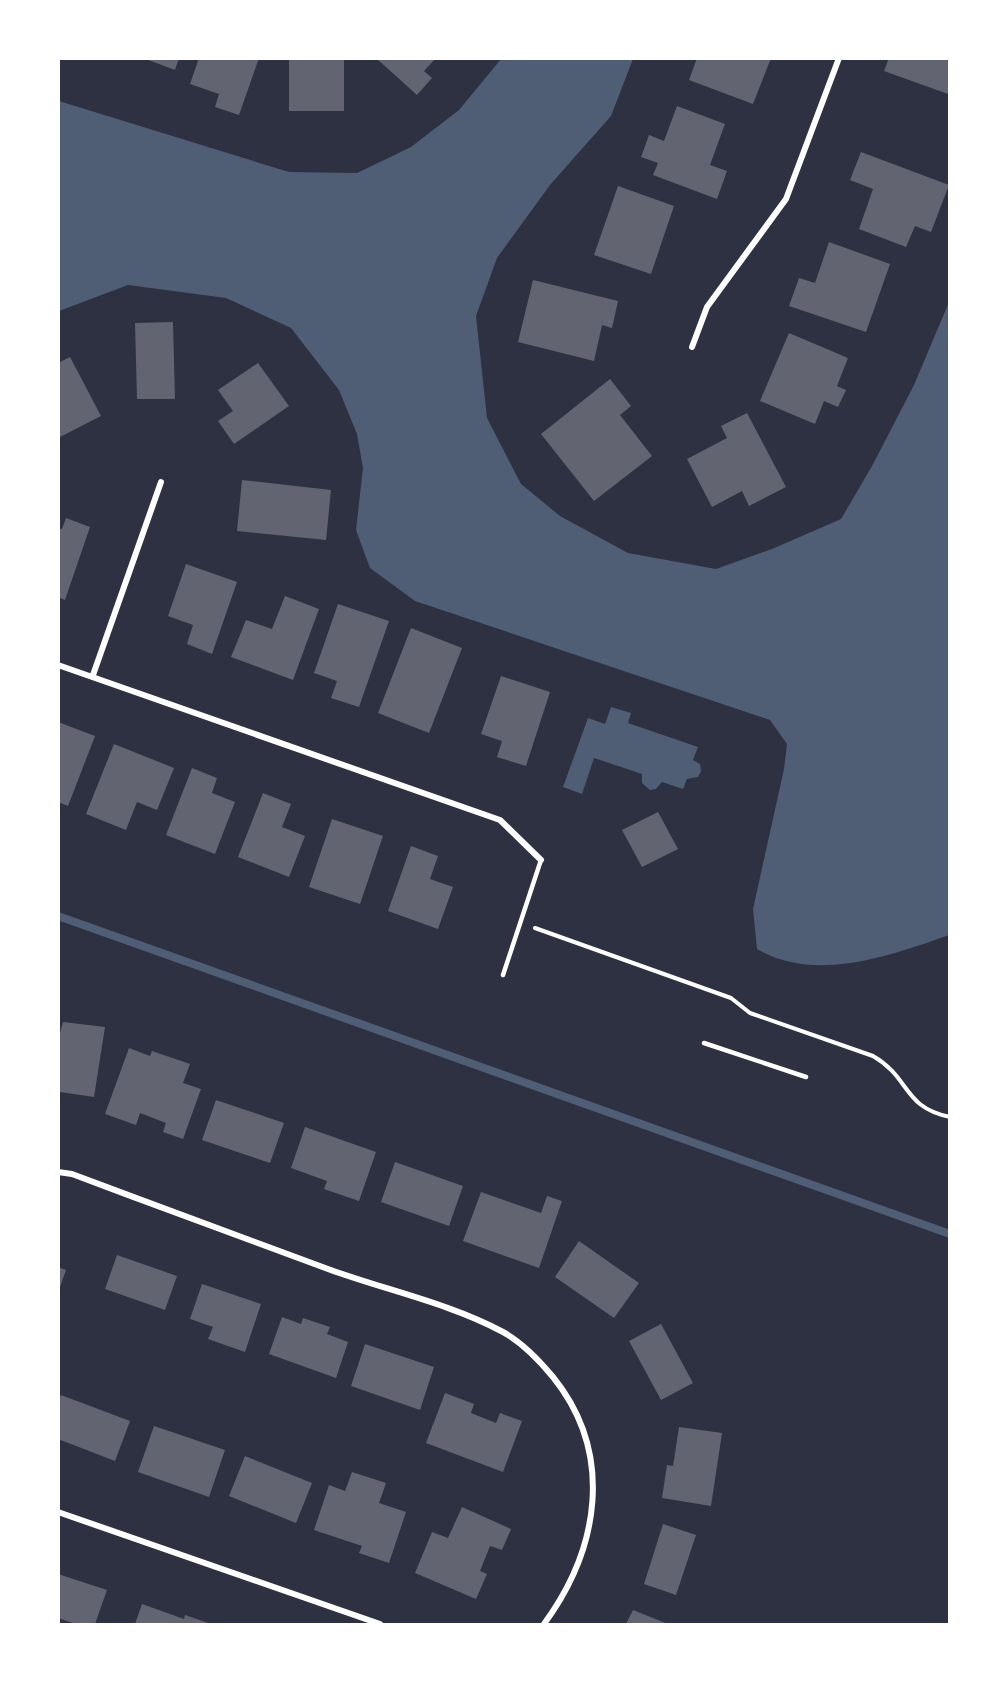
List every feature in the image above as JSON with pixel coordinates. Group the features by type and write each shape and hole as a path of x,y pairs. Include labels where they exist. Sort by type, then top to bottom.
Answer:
{"street":[{"path":"692,346 707,307 786,199 839,58"},
{"path":"93,675 161,482"},
{"path":"58,665 93,675 500,820 541,860"},
{"path":"58,1172 72,1174 336,1272 479,1321 505,1333 537,1358 576,1411 583,1429 594,1482 593,1510 579,1565 558,1606 544,1624"},
{"path":"58,1512 381,1624"}],"lane":[{"path":"503,975 541,860"},
{"path":"704,1042 806,1077"}],"path":[{"path":"520,923 731,998 750,1013 873,1056 887,1064 901,1078 912,1099 923,1109 950,1117"}],"water":[{"path":"501,59 633,59 611,116 550,185 497,258 476,316 487,418 521,484 560,516 628,553 716,569 772,549 841,519 872,466 914,385 949,302 949,935 878,958 828,965 803,964 779,959 757,949 753,909 784,769 787,744 770,720 415,601 370,568 356,530 363,468 357,434 339,390 291,328 226,298 128,285 59,311 59,101 289,172 357,173 411,147 459,110"},
{"path":"611,707 631,713 628,723 698,747 693,760 700,764 701,771 698,777 687,779 683,789 662,782 656,789 650,790 642,783 642,774 594,758 582,794 563,787 588,718 605,724"}],"building":[{"path":"143,58 179,58 175,70"},
{"path":"199,58 259,58 239,115 215,107 219,94 190,84"},
{"path":"289,58 344,58 344,111 289,111"},
{"path":"376,58 436,58 424,71 432,78 417,95"},
{"path":"697,58 771,58 753,104 689,80"},
{"path":"889,58 950,58 948,94 884,71"},
{"path":"677,106 725,124 710,165 727,171 717,199 653,175 658,163 641,157 649,135 664,141"},
{"path":"861,152 949,185 931,232 915,226 906,247 859,229 873,189 850,180"},
{"path":"618,186 674,206 651,274 594,255"},
{"path":"829,242 890,264 866,332 789,306 799,278 815,283"},
{"path":"533,280 618,301 612,328 602,325 594,361 518,342"},
{"path":"173,322 175,399 137,399 135,323"},
{"path":"789,333 848,358 837,386 846,390 838,407 824,401 815,424 760,401"},
{"path":"70,357 101,416 58,438 58,363"},
{"path":"258,363 289,406 234,444 218,421 233,411 218,390"},
{"path":"610,379 631,406 620,415 652,456 594,501 541,434"},
{"path":"747,413 786,487 749,506 742,491 712,507 687,459 727,438 721,426"},
{"path":"242,480 331,490 326,540 237,531"},
{"path":"66,518 90,527 65,600 58,597 58,528 62,529"},
{"path":"186,564 237,582 212,654 187,644 193,625 168,616"},
{"path":"285,596 319,609 293,680 231,657 246,620 272,629"},
{"path":"338,604 389,621 359,707 331,698 337,681 314,673"},
{"path":"411,628 462,648 429,733 378,713"},
{"path":"501,676 550,692 526,766 497,757 502,741 481,734"},
{"path":"58,722 95,736 68,806 58,802"},
{"path":"114,744 174,768 157,810 137,802 126,830 86,814"},
{"path":"192,768 217,778 212,793 235,802 215,854 166,835"},
{"path":"263,793 291,804 282,827 305,836 289,877 238,857"},
{"path":"658,812 678,849 642,867 622,830"},
{"path":"332,819 383,836 360,904 309,887"},
{"path":"411,846 438,856 430,879 453,887 438,929 388,911"},
{"path":"63,1022 105,1027 94,1097 60,1092 58,1040"},
{"path":"129,1048 150,1056 152,1051 190,1064 183,1083 201,1089 183,1139 163,1132 166,1123 140,1113 136,1125 105,1114"},
{"path":"216,1100 284,1123 270,1163 202,1140"},
{"path":"305,1127 376,1152 359,1201 324,1189 327,1181 291,1168"},
{"path":"395,1162 463,1186 449,1226 381,1202"},
{"path":"481,1192 541,1213 547,1196 562,1201 539,1268 463,1241"},
{"path":"579,1241 639,1283 614,1318 555,1277"},
{"path":"117,1255 177,1276 165,1310 105,1289"},
{"path":"58,1267 66,1270 59,1290 58,1290"},
{"path":"202,1284 261,1304 245,1352 208,1339 213,1327 190,1319"},
{"path":"282,1317 301,1324 303,1318 330,1327 327,1334 348,1342 336,1378 269,1354"},
{"path":"661,1324 693,1383 661,1400 629,1341"},
{"path":"365,1344 434,1367 420,1410 351,1386"},
{"path":"445,1393 474,1404 471,1413 496,1423 500,1413 522,1421 503,1472 426,1443"},
{"path":"61,1395 130,1421 115,1461 58,1439 58,1403"},
{"path":"154,1426 225,1450 209,1497 138,1472"},
{"path":"679,1427 722,1433 711,1506 662,1498 667,1465 673,1466"},
{"path":"245,1456 312,1483 296,1523 229,1496"},
{"path":"352,1472 386,1483 379,1503 406,1512 389,1563 359,1553 362,1546 314,1530 329,1485 345,1491"},
{"path":"462,1507 511,1529 502,1550 490,1546 480,1571 487,1574 476,1599 415,1573 432,1532 448,1538"},
{"path":"663,1524 696,1535 676,1595 644,1584"},
{"path":"58,1574 107,1590 95,1624 76,1624 58,1618"},
{"path":"142,1604 184,1619 185,1615 211,1624 135,1624"},
{"path":"633,1610 668,1624 626,1624"}],"waterway":[{"path":"58,916 950,1234"}]}
